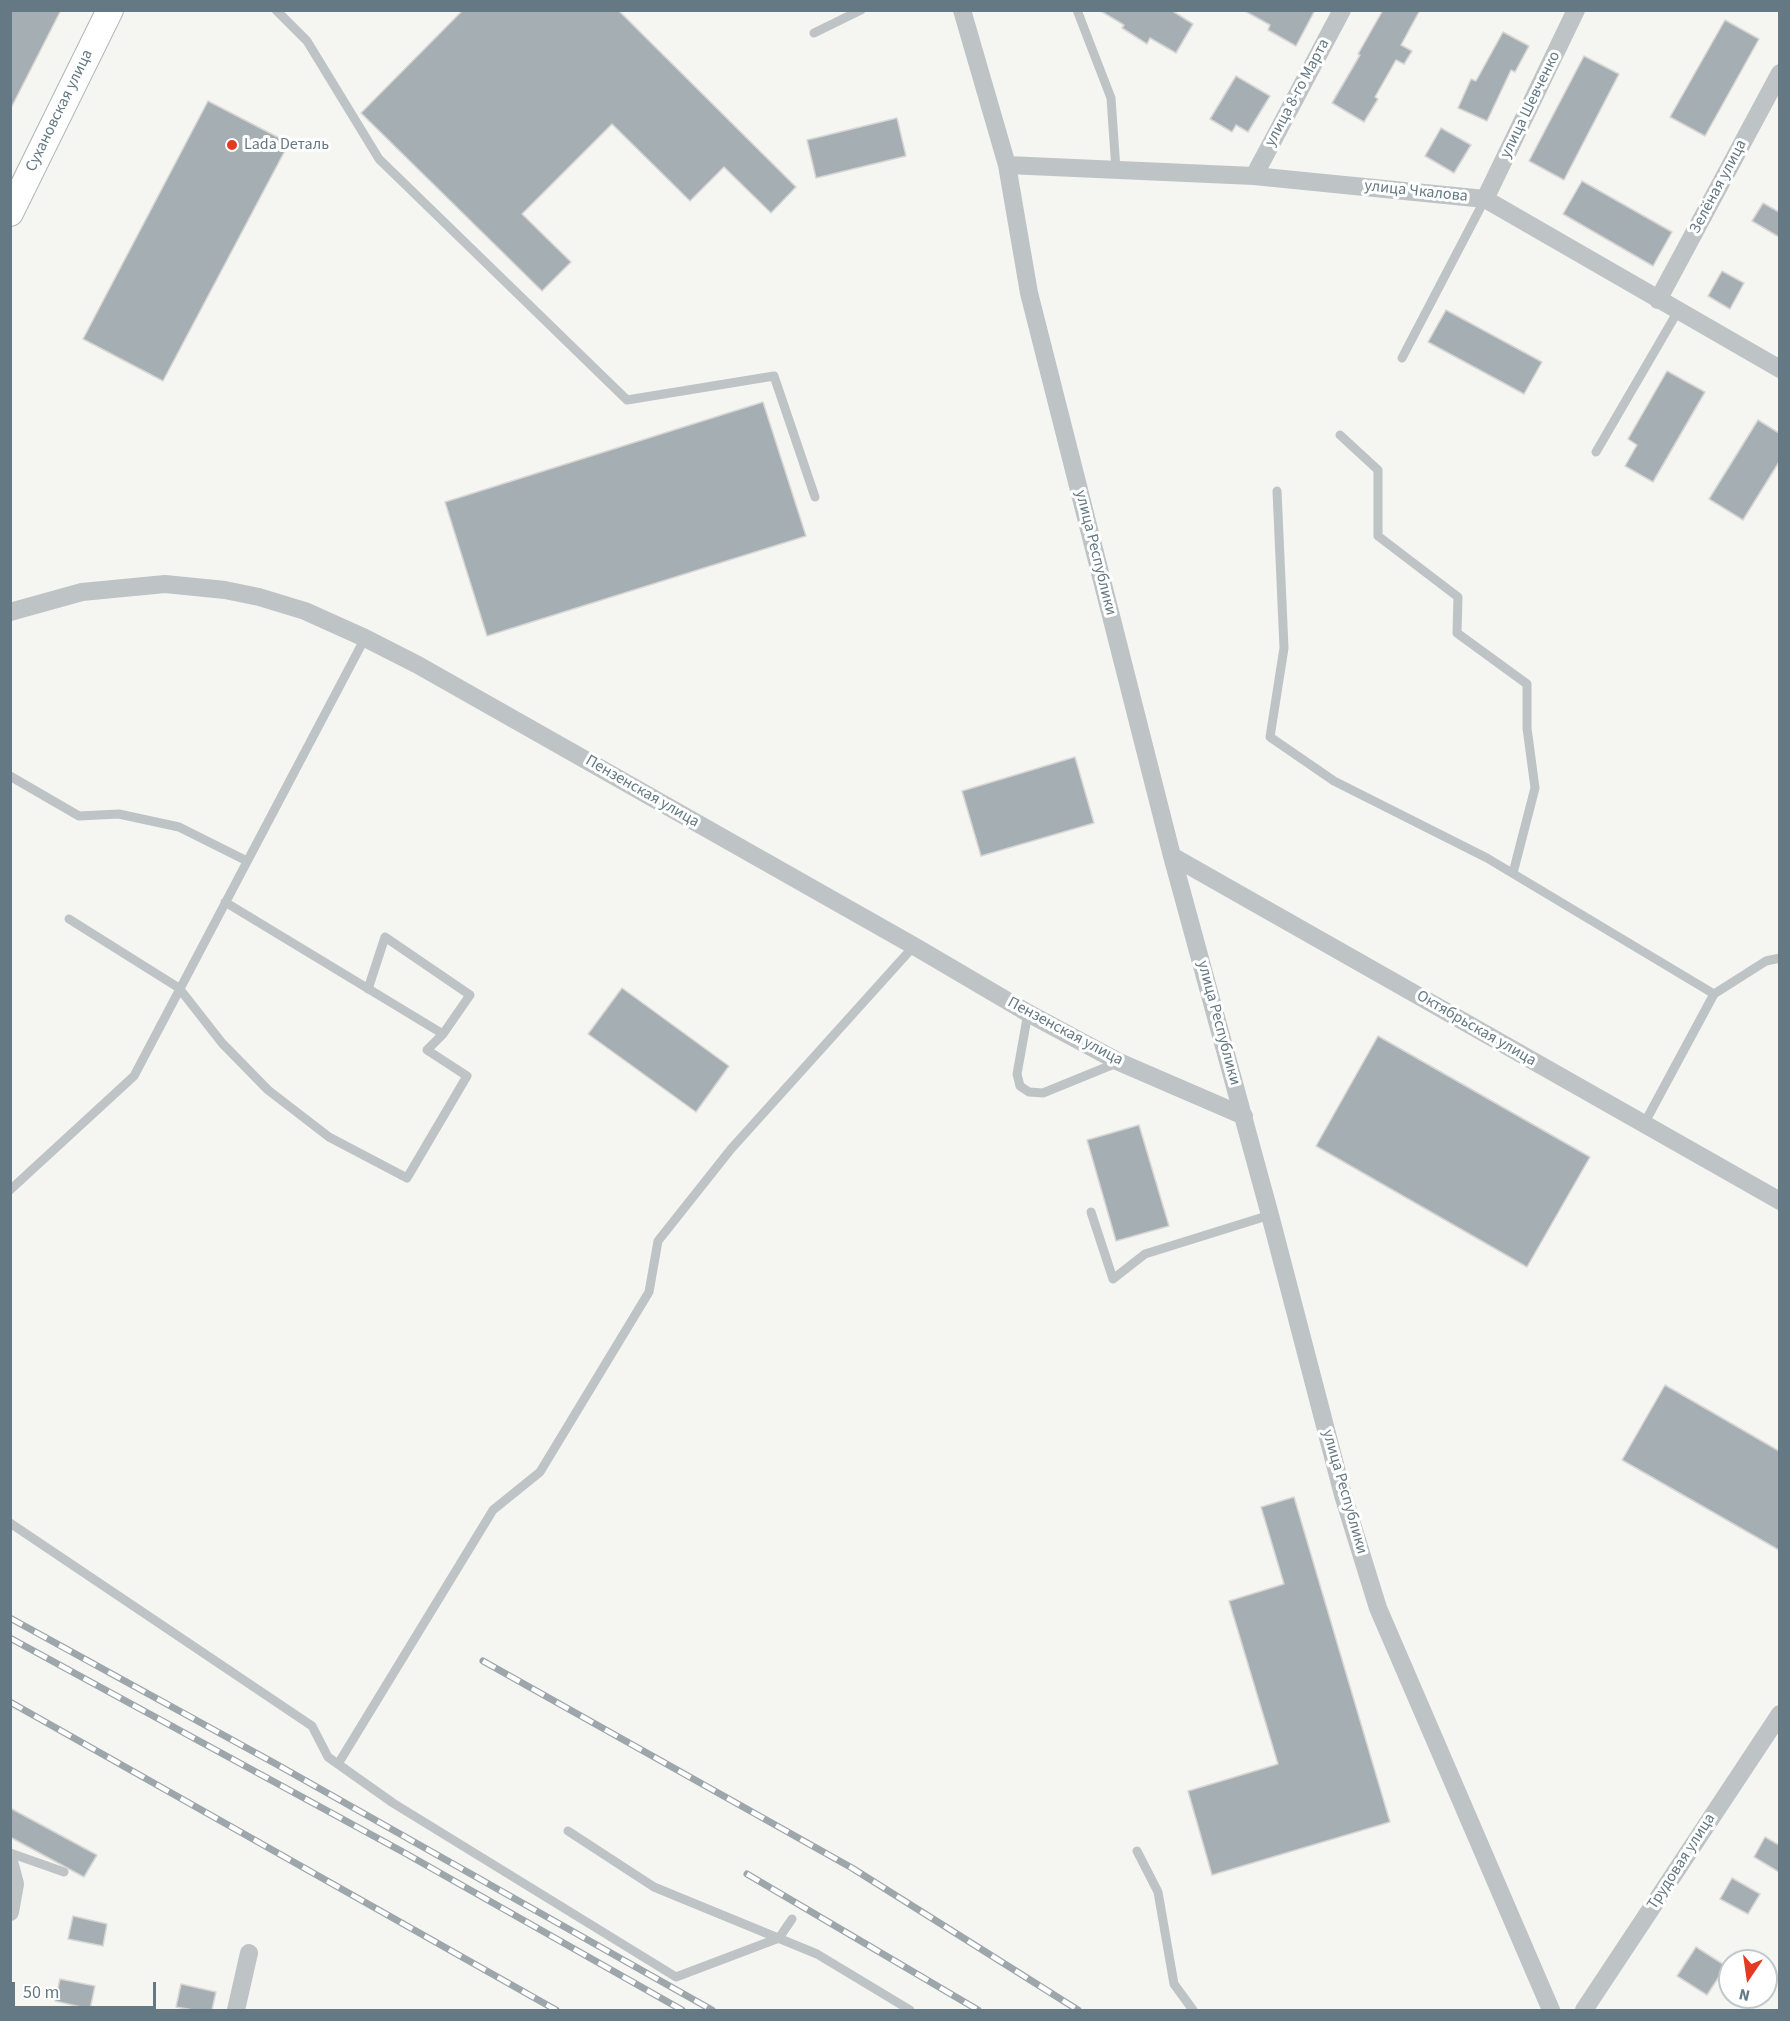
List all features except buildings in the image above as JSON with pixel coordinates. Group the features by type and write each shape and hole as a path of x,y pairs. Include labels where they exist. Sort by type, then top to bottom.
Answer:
{"street":[{"name":"Сухановская улица","path":"10,213 110,10"},
{"name":"улица Республики","path":"962,10 1007,165 1029,293 1173,856 1343,1495 1378,1608 1551,2010"},
{"name":"улица 8-го Марта","path":"1254,176 1342,10"},
{"name":"улица Шевченко","path":"1485,199 1576,10"},
{"name":"Зелёная улица","path":"1658,300 1779,73"},
{"name":"улица Чкалова","path":"1007,165 1254,176 1485,199 1779,369"},
{"name":"Пензенская улица","path":"10,612 82,592 165,584 225,590 259,597 305,611 418,665 1028,1013 1119,1062 1244,1116"},
{"name":"Октябрьская улица","path":"1173,856 1779,1201"},
{"name":"Трудовая улица","path":"1584,2010 1779,1714"},
{"path":"10,1865 13,1883 10,1912"},
{"path":"236,2010 249,1953"}],"lane":[{"path":"276,10 307,41 379,159 627,400 774,376 815,497"},
{"path":"814,33 861,10"},
{"path":"1077,10 1112,98 1116,170"},
{"path":"1402,358 1485,199"},
{"path":"1596,452 1678,312"},
{"path":"1340,435 1378,470 1378,536 1458,597 1457,633 1527,684 1527,728 1535,788 1513,873"},
{"path":"1277,491 1284,648 1270,737 1334,781 1487,858 1714,994"},
{"path":"10,1190 134,1076 365,638"},
{"path":"10,776 79,816 119,814 179,827 247,861"},
{"path":"225,902 443,1034"},
{"path":"69,919 179,988 222,1043 268,1090 329,1137 407,1178 467,1076 427,1050 443,1034 470,995 385,937 368,988"},
{"path":"338,1764 493,1510 540,1472 649,1292 658,1241 731,1149 914,946"},
{"path":"1644,1124 1714,994 1766,961 1779,958"},
{"path":"1028,1013 1017,1074 1020,1086 1029,1092 1042,1094 1119,1062"},
{"path":"1091,1212 1113,1279 1145,1254 1270,1215"},
{"path":"10,1523 312,1726 328,1756 393,1803 676,1977 779,1938 792,1919"},
{"path":"568,1831 654,1887 817,1954 910,2010"},
{"path":"1137,1851 1158,1892 1174,1984 1193,2010"},
{"path":"10,1853 64,1872"}],"railway":[{"path":"10,1618 276,1764 712,2010"},
{"path":"10,1638 403,1852 682,2010"},
{"path":"483,1661 852,1868 1078,2010"},
{"path":"10,1702 556,2010"},
{"path":"747,1874 978,2010"}],"place":[{"name":"Lada Dеталь","path":"232,145"}]}
